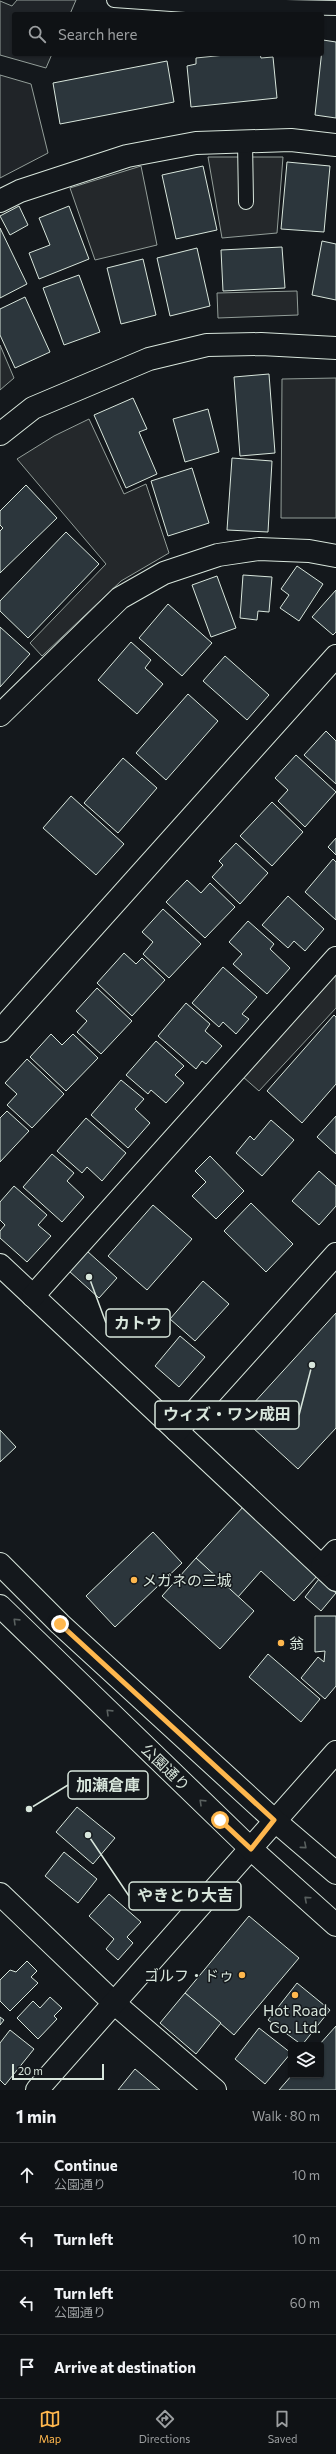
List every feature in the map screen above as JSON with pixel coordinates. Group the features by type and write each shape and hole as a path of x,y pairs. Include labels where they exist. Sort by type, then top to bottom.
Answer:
{"street":[{"path":"0,201 20,191 127,156 196,143 291,140 336,145"},
{"path":"0,434 33,408 149,359 207,346 261,344 336,348"},
{"path":"0,715 120,598 164,574 218,555 259,549 309,550 336,556"},
{"path":"0,1031 336,656"},
{"path":"33,1296 336,958"},
{"path":"177,1431 336,1254"},
{"path":"0,1265 177,1431 331,1566"},
{"path":"0,1564 60,1624 274,1820 336,1873"},
{"name":"公園通り","path":"0,1606 251,1849 336,1925"},
{"path":"37,2090 251,1849 274,1820 336,1752"},
{"path":"0,1894 114,2003 215,2090"}],"lane":[{"path":"114,0 186,5 336,8"},
{"path":"245,142 246,202"}],"shaded area":[{"path":"17,0 76,0 71,12 12,12 12,56 51,56 46,68 0,55 0,1 12,6"},
{"path":"0,75 31,84 48,153 0,178"},
{"path":"208,157 283,157 277,233 222,238"},
{"path":"141,166 157,245 95,260 70,188"},
{"path":"297,291 298,315 218,318 217,293"},
{"path":"0,345 14,378 0,390"},
{"path":"336,378 336,518 281,518 282,379"},
{"path":"89,419 124,494 146,484 169,553 121,581 42,656 30,643 106,564 17,459 54,436"},
{"path":"336,975 336,1008 259,1091 242,1076"}],"building":[{"path":"324,40 336,42 336,118 315,115 321,56 324,56"},
{"path":"216,56 260,56 261,58 273,57 277,98 191,107 187,66 196,64 196,58"},
{"path":"167,61 174,102 60,124 53,83"},
{"path":"287,162 330,166 324,232 281,229"},
{"path":"203,166 217,230 176,239 162,175"},
{"path":"19,206 28,225 10,235 0,216"},
{"path":"69,206 89,259 39,279 29,253 50,245 39,218"},
{"path":"0,228 27,284 0,298"},
{"path":"322,241 336,244 336,300 312,295"},
{"path":"282,247 285,288 223,291 221,250"},
{"path":"197,248 210,306 170,316 157,258"},
{"path":"143,259 156,315 121,324 107,268"},
{"path":"79,275 100,332 64,345 43,288"},
{"path":"25,297 50,352 15,368 0,335 0,309"},
{"path":"269,374 275,453 240,456 234,377"},
{"path":"133,398 147,429 139,432 157,474 126,488 94,415"},
{"path":"208,409 219,452 185,462 173,419"},
{"path":"232,458 272,461 268,532 227,530"},
{"path":"192,468 209,523 168,536 151,481"},
{"path":"26,485 57,518 0,573 0,531 3,528 0,525 0,511"},
{"path":"66,532 99,564 28,638 0,611 0,601"},
{"path":"297,566 323,584 299,621 280,608 289,595 281,589"},
{"path":"243,575 272,577 269,612 258,611 257,620 240,618"},
{"path":"217,576 236,628 211,637 192,585"},
{"path":"336,590 336,632 333,635 312,617"},
{"path":"168,604 212,643 182,676 139,638"},
{"path":"0,627 30,654 0,687"},
{"path":"131,642 151,660 145,668 163,684 137,714 98,680"},
{"path":"225,656 269,695 247,720 203,681"},
{"path":"188,694 218,721 166,780 136,753"},
{"path":"326,731 336,741 336,784 304,755"},
{"path":"296,755 336,792 305,827 278,801 288,790 275,778"},
{"path":"123,758 157,788 118,833 84,803"},
{"path":"71,796 124,844 96,875 43,828"},
{"path":"272,802 303,832 272,866 240,836"},
{"path":"336,838 336,855 328,847"},
{"path":"236,843 268,873 240,904 212,877 223,865 219,861"},
{"path":"333,859 336,862 336,920 305,892"},
{"path":"187,880 201,893 210,883 235,907 205,938 166,902"},
{"path":"288,896 324,929 305,951 294,941 288,948 262,925"},
{"path":"163,909 201,944 169,978 143,954 153,942 142,932"},
{"path":"248,921 274,944 270,949 290,968 267,994 233,964 242,954 229,942"},
{"path":"124,953 136,964 142,958 165,980 132,1016 97,983"},
{"path":"223,967 257,997 242,1014 249,1019 236,1034 223,1022 219,1027 192,1003"},
{"path":"97,988 132,1021 101,1054 77,1032 87,1021 76,1011"},
{"path":"186,1003 210,1024 205,1031 222,1046 206,1064 202,1061 196,1069 158,1036"},
{"path":"334,1015 336,1017 336,1084 302,1123 267,1091"},
{"path":"51,1034 62,1045 73,1034 98,1058 66,1091 30,1057"},
{"path":"156,1041 184,1066 175,1075 184,1083 166,1103 151,1090 148,1094 126,1075"},
{"path":"27,1059 64,1094 32,1128 7,1105 17,1094 5,1083"},
{"path":"121,1080 144,1099 135,1109 150,1123 128,1148 91,1115"},
{"path":"7,1111 29,1131 0,1162 0,1118"},
{"path":"336,1116 336,1154 317,1137"},
{"path":"86,1118 126,1153 102,1181 87,1167 82,1173 57,1151"},
{"path":"271,1120 294,1140 262,1176 236,1153 250,1136 254,1140"},
{"path":"52,1154 74,1173 67,1181 84,1197 62,1222 23,1187"},
{"path":"210,1156 244,1191 216,1219 192,1196 206,1182 195,1171"},
{"path":"319,1171 336,1186 336,1206 319,1225 292,1201"},
{"path":"14,1186 47,1215 38,1225 51,1236 27,1262 0,1238 0,1231 5,1225 0,1220 0,1202"},
{"path":"251,1203 293,1244 266,1272 224,1231"},
{"path":"153,1205 192,1239 147,1290 108,1256"},
{"path":"87,1251 117,1278 99,1298 69,1271"},
{"path":"203,1281 229,1304 195,1341 170,1319"},
{"path":"336,1313 336,1428 298,1469 241,1417"},
{"path":"180,1336 205,1357 179,1387 155,1366"},
{"path":"0,1430 16,1447 0,1462"},
{"path":"244,1506 319,1574 294,1601 261,1571 238,1597 196,1558"},
{"name":"メガネの三城","path":"153,1532 182,1563 115,1627 86,1596"},
{"path":"196,1558 254,1611 220,1649 162,1596"},
{"path":"319,1579 336,1593 321,1611 305,1597"},
{"path":"315,1616 336,1616 336,1686 325,1699 301,1678 318,1657 324,1662 325,1651 315,1652"},
{"path":"268,1654 320,1699 301,1722 249,1677"},
{"path":"77,1807 115,1838 93,1864 56,1832"},
{"path":"64,1852 97,1879 78,1903 45,1876"},
{"path":"109,1894 141,1922 127,1937 133,1943 118,1960 106,1949 114,1939 89,1916"},
{"name":"ゴルフ・ドゥ","path":"249,1916 299,1958 234,2035 185,1993"},
{"path":"27,1961 37,1971 31,1977 38,1983 10,2011 0,2001 0,1980 10,1970 16,1972"},
{"path":"297,1983 330,2010 304,2042 298,2042 268,2020"},
{"path":"185,1993 221,2023 196,2054 160,2023"},
{"path":"50,1997 62,2008 54,2016 57,2019 38,2039 17,2018 33,2001 40,2008"},
{"path":"0,2017 4,2020 0,2025"},
{"path":"336,2026 336,2090 279,2090 289,2078 324,2078 324,2042 322,2042"},
{"path":"259,2028 288,2051 288,2057 265,2084 235,2059"},
{"path":"10,2030 34,2049 5,2085 0,2080 0,2043"},
{"path":"135,2069 160,2090 118,2090"}],"place":[{"name":"カトウ","path":"89,1277"},
{"name":"ウィズ・ワン成田","path":"312,1365"},
{"name":"メガネの三城","path":"134,1580"},
{"name":"翁","path":"281,1643"},
{"name":"加瀬倉庫","path":"29,1809"},
{"name":"やきとり大吉","path":"88,1835"},
{"name":"ゴルフ・ドゥ","path":"242,1975"},
{"name":"Hot Road Co. Ltd.","path":"295,1995"}],"route":[{"path":"60,1624 274,1820 251,1849 220,1820"}]}
